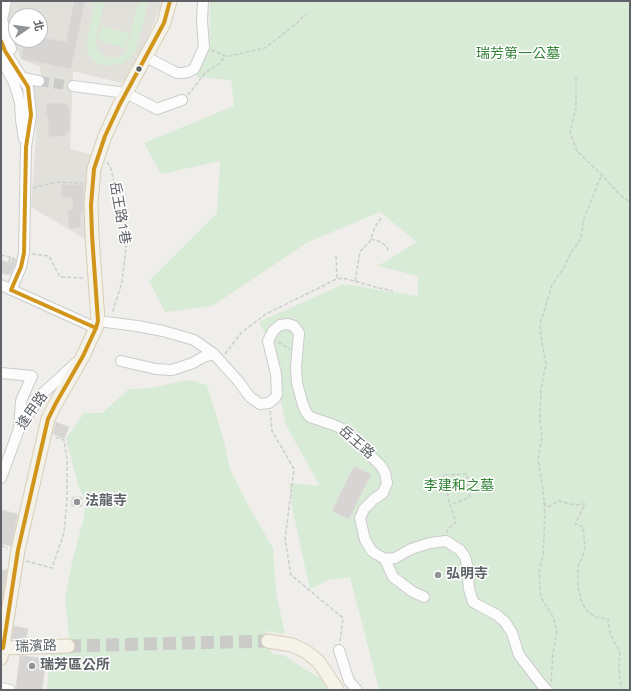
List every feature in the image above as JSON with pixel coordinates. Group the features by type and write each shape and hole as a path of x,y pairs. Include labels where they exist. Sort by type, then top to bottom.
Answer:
{"main road":[{"name":"逢甲路","path":"2,651 17,559 48,419 101,323 95,278 92,235 91,205 94,169 106,136 126,93 164,23 170,1"},
{"path":"268,641 292,645 305,651 318,661 337,690"},
{"name":"瑞濱路","path":"2,651 68,646"}],"street":[{"path":"6,1 2,20 10,47 20,65 23,78"},
{"path":"146,57 177,73 188,72 194,69 204,47 202,21 203,1"},
{"path":"1,41 5,51 28,87 31,115 26,147 23,256 21,267 11,290"},
{"path":"1,58 14,83 20,102 21,120 26,147"},
{"path":"23,78 39,81"},
{"path":"73,86 126,93 157,109 182,100"},
{"path":"1,285 101,323 137,326 194,340 217,357 250,397 260,404 269,403 276,398 277,394 276,374 268,341"},
{"name":"岳王路","path":"268,341 273,331 280,325 288,324 294,326 299,333 296,367 297,383 306,412 310,417 343,429 381,466 385,473 387,483 383,493 374,499 364,509 360,518 365,540 371,550 386,559"},
{"name":"逢甲路","path":"1,478 19,428 41,395 83,356"},
{"path":"121,361 156,369 172,370 193,363 203,357 217,357"},
{"path":"1,373 32,376 21,401 19,428"},
{"path":"424,597 413,592 394,577 386,559 395,558 411,549 430,543 446,541 460,550 465,556 469,589 473,602 497,615 505,622 512,633 519,655 549,686"},
{"path":"339,650 349,681 357,690"},
{"path":"1,688 10,690"}],"path":[{"path":"204,47 225,56 266,48 307,14"},
{"path":"182,100 190,94 205,73 219,64 225,56"},
{"path":"576,77 576,108 570,132 577,151 602,175 620,196 630,202"},
{"name":"岳王路1巷","path":"99,154 106,159 111,169 126,241 122,282 101,323"},
{"path":"549,686 557,632 553,617 541,598 539,572 543,556 544,502 538,459 542,437 540,419 541,389 546,364 540,324 552,285 565,266 571,252 581,239 584,218 602,175"},
{"path":"25,190 56,182 93,183"},
{"path":"355,281 360,252 370,241 375,227 381,218"},
{"path":"371,239 382,242 387,247 388,251"},
{"path":"1,255 10,257 49,256 60,277 95,278"},
{"path":"336,256 337,280"},
{"path":"9,262 10,257"},
{"path":"217,357 227,352 240,333 266,314 297,300 334,280 342,278 393,291"},
{"path":"268,341 279,342 292,350 297,348"},
{"path":"269,403 272,431 294,469 284,539 291,575 343,618 339,650"},
{"path":"17,559 52,568 64,533 67,498 64,440 45,433"},
{"path":"446,541 447,530 456,522 450,505 443,475 467,474 468,491 470,497 450,505"},
{"path":"544,502 548,507 558,501 575,505 585,504 575,524 583,528 585,546 583,556 578,566 578,586 582,603 588,612 595,617 608,619 610,633 620,650 622,690"}],"shaded area":[{"path":"1,1 162,1 160,9 131,75 121,83 73,71 70,149 94,155 87,240 31,207 36,134 33,86 40,83 41,76 40,67 21,59 17,48 48,48 48,8 8,8 8,26 1,8"}],"green space":[{"path":"95,1 104,1 96,42 97,49 101,54 113,58 125,53 139,1 148,1 135,53 123,63 103,66 88,54 87,40"},
{"path":"210,1 630,1 630,690 380,690 350,577 328,580 310,589 293,512 289,483 320,486 286,425 280,398 276,353 259,322 344,284 418,296 418,276 378,266 417,242 380,212 308,242 212,306 165,312 149,281 217,213 220,161 161,174 144,143 234,106 231,80 196,77 209,46"},
{"path":"102,26 129,34 125,48 98,40"},
{"path":"189,380 207,385 224,441 230,469 249,507 273,548 276,593 285,634 266,631 272,654 284,655 325,681 331,690 47,690 50,654 71,653 65,599 72,563 84,519 85,500 79,488 66,439 84,413 102,413 129,389 150,388"}],"building":[{"path":"74,1 85,1 71,69 21,59 23,48 48,48 48,39 66,42"},
{"path":"47,103 64,103 67,105 70,111 70,131 66,132 66,136 48,137 48,117 46,117"},
{"path":"84,184 83,213 80,214 81,227 69,229 68,210 73,209 72,197 62,198 61,185"},
{"path":"12,258 16,259 10,275 1,273 1,260 11,263"},
{"path":"56,422 69,427 64,439 53,434"},
{"path":"354,466 371,474 349,519 332,511"},
{"name":"法龍寺","path":"72,497 82,497 82,507 71,506"},
{"path":"1,510 18,514 11,546 1,544"},
{"path":"1,570 7,570 2,603 1,603"},
{"path":"14,626 28,629 26,639 17,640 12,638"},
{"name":"瑞芳區公所","path":"20,655 46,659 42,690 16,690"}],"tunnel":[{"path":"39,81 73,86"},
{"path":"68,646 268,641"}],"transit line":[{"path":"3,648 18,550 48,419 83,356 98,321 91,205 94,169 105,136 120,104 164,23 170,1"},
{"path":"1,41 5,51 28,87 31,115 26,147 24,253 21,267 11,290"},
{"path":"11,290 96,328"}],"place":[{"name":"法龍寺","path":"77,502"},
{"name":"弘明寺","path":"438,575"},
{"name":"瑞芳區公所","path":"32,666"}],"park label":[{"name":"瑞芳第一公墓","path":"518,55"},
{"name":"李建和之墓","path":"459,487"}]}
